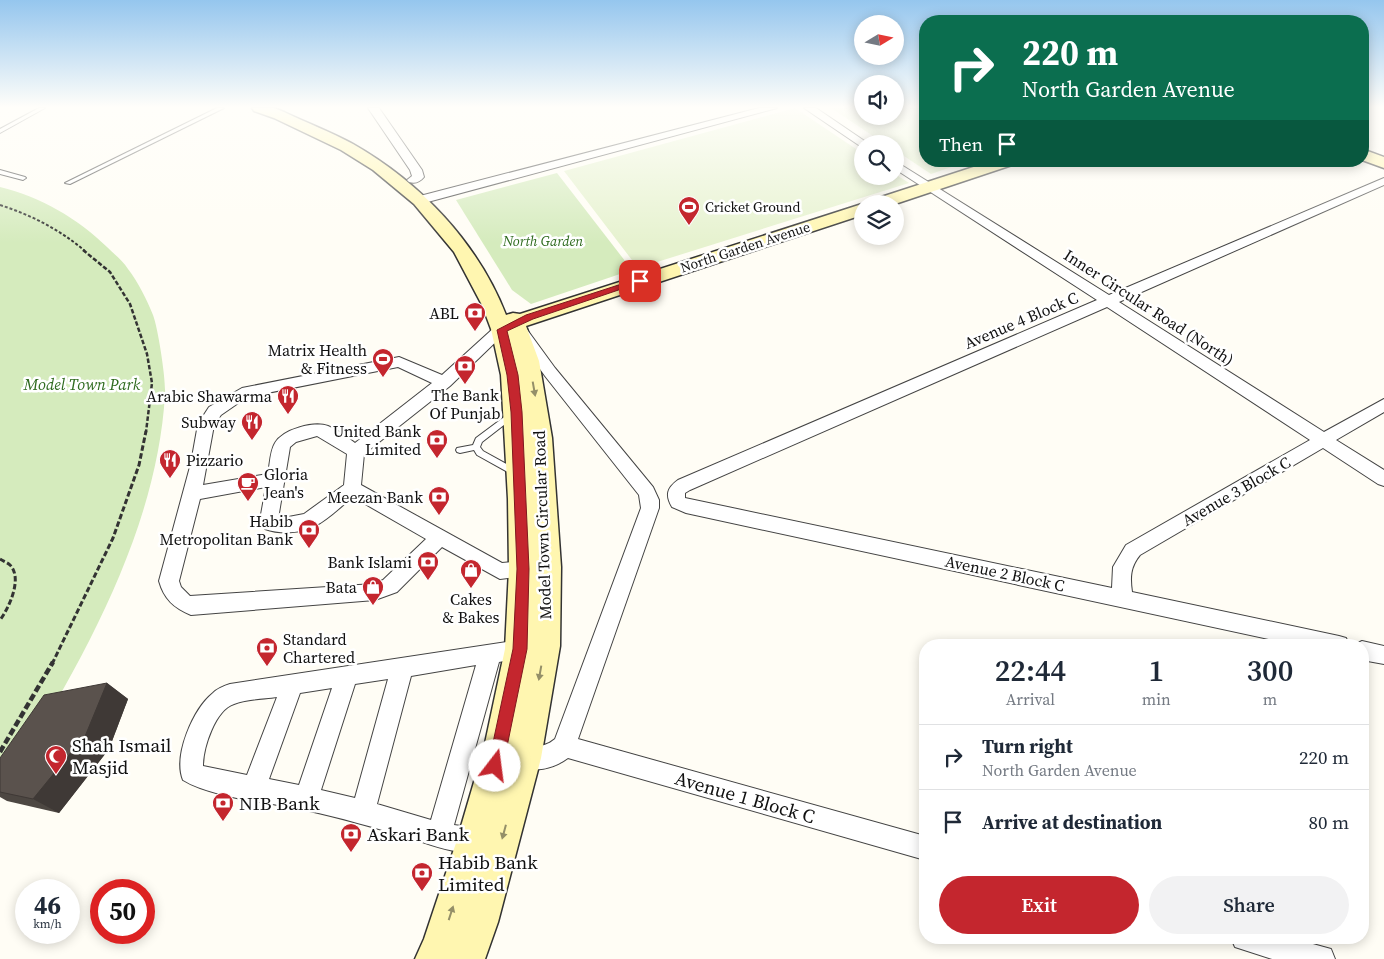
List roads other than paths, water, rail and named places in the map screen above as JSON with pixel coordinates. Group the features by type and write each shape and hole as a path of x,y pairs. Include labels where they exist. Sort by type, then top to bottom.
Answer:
{"main road":[{"name":"Model Town Circular Road","path":"356,153 422,192"},
{"name":"Model Town Circular Road","path":"372,153 388,162 460,229 486,265 508,326 528,361 541,446 535,568 500,748 475,840 440,948 434,959"},
{"path":"1369,157 1384,163"},
{"path":"904,196 992,167"},
{"name":"North Garden Avenue","path":"508,326 854,212"},
{"name":"Model Town Circular Road","path":"466,959 480,922 525,758 545,646 520,475 508,326"}],"street":[{"path":"405,153 416,170 422,192 586,153"},
{"name":"Inner Circular Road (North)","path":"904,170 1384,479"},
{"name":"Avenue 4 Block C","path":"676,496 677,490 684,485 1384,181"},
{"path":"356,451 324,431 297,434 290,437 282,445 270,520 271,524 278,526 309,521 352,488 356,451 444,382 508,326 550,372 647,492 650,508 564,746 552,757 525,758"},
{"path":"440,537 384,590 191,606 184,604 173,593 169,581 202,457 206,424 215,411 242,394 399,362 444,382"},
{"name":"Avenue 3 Block C","path":"1123,598 1120,580 1124,558 1133,550 1384,405"},
{"path":"193,493 276,480"},
{"path":"352,488 500,571 535,568"},
{"path":"650,500 676,496"},
{"name":"Avenue 2 Block C","path":"676,496 678,502 686,506 1311,639"},
{"path":"475,840 439,835 363,812 306,798 201,778 191,772 190,762 194,746 212,708 224,696 545,646"},
{"path":"1369,652 1384,655"},
{"path":"439,835 490,655"},
{"path":"363,812 402,669"},
{"path":"306,798 347,677"},
{"path":"254,788 293,684"},
{"name":"Avenue 1 Block C","path":"564,746 919,846"},
{"path":"1266,944 1321,959"}],"lane":[{"path":"68,183 130,153"},
{"path":"0,172 23,178"},
{"path":"476,448 479,440 516,412"},
{"path":"460,450 476,448"},
{"path":"476,448 480,453 520,475"}],"place":[{"name":"Cricket Ground","path":"689,226"},
{"name":"ABL","path":"475,332"},
{"name":"Matrix Health & Fitness","path":"383,378"},
{"name":"The Bank Of Punjab","path":"465,385"},
{"name":"Arabic Shawarma","path":"288,415"},
{"name":"Subway","path":"252,441"},
{"name":"United Bank Limited","path":"437,459"},
{"name":"Pizzario","path":"170,479"},
{"name":"Gloria Jean's","path":"248,502"},
{"name":"Meezan Bank","path":"439,516"},
{"name":"Habib Metropolitan Bank","path":"309,549"},
{"name":"Bank Islami","path":"428,581"},
{"name":"Cakes & Bakes","path":"471,589"},
{"name":"Bata","path":"373,606"},
{"name":"Standard Chartered","path":"267,667"},
{"name":"Shah Ismail Masjid","path":"56,775"},
{"name":"NIB Bank","path":"223,822"},
{"name":"Askari Bank","path":"351,853"},
{"name":"Habib Bank Limited","path":"422,892"}],"park label":[{"name":"North Garden","path":"543,241"},
{"name":"Model Town Park","path":"82,384"}]}
